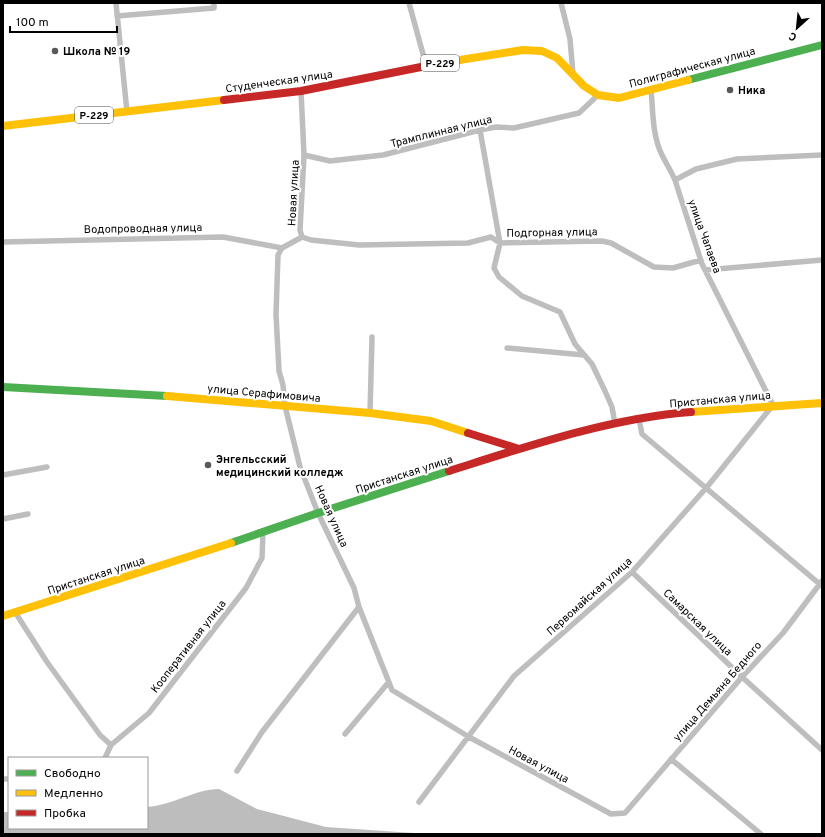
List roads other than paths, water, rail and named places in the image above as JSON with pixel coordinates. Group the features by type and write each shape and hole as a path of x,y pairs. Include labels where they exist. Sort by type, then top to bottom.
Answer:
{"street":[{"path":"116,3 127,112"},
{"path":"117,16 214,8 214,3"},
{"path":"409,3 426,65"},
{"path":"561,3 570,38 573,74"},
{"name":"Полиграфическая улица","path":"573,74 584,86 598,95 619,98 822,45"},
{"name":"Студенческая улица","path":"3,126 301,92 426,65 523,50 542,51 557,58 573,74"},
{"name":"улица Чапаева","path":"651,89 657,138 662,155 670,167 701,260 773,405"},
{"name":"Новая улица","path":"301,92 304,155 300,230 302,237 282,248 278,255 276,314 279,371 283,385 285,406 300,468 318,513 354,588 359,607 388,684 392,690 400,696 469,737 611,814 625,813"},
{"name":"Трамплинная улица","path":"304,155 330,161 383,155 480,130 496,127 514,128 580,113 598,95"},
{"path":"480,130 500,243 494,268 499,277 522,296 560,312 575,344 592,364 613,411 615,424"},
{"path":"674,180 696,168 737,159 822,155"},
{"name":"Водопроводная улица","path":"3,242 223,237 282,248"},
{"name":"Подгорная улица","path":"302,237 311,240 359,245 468,243 491,237 500,243 602,241 611,243 654,267 662,269 701,260"},
{"path":"706,270 822,260"},
{"path":"370,413 372,337"},
{"path":"507,348 584,355"},
{"name":"улица Серафимовича","path":"3,387 115,392 370,413 431,421 519,449"},
{"name":"Пристанская улица","path":"3,616 519,449 615,424 666,414 773,405 822,403"},
{"name":"Первомайская улица","path":"419,802 514,676 632,572 707,488 773,405"},
{"path":"639,419 642,434 821,584"},
{"path":"3,475 47,466"},
{"path":"3,518 28,514"},
{"name":"Кооперативная улица","path":"105,757 111,745 149,713 246,588 262,558 263,533"},
{"name":"Самарская улица","path":"632,572 742,677 822,750"},
{"name":"улица Демьяна Бедного","path":"625,813 742,677 783,632 821,584"},
{"path":"236,771 262,732 359,607"},
{"path":"15,612 100,735 111,745"},
{"path":"345,734 388,684"},
{"path":"671,759 761,834"}],"place":[{"name":"Школа № 19","path":"55,51"},
{"name":"Ника","path":"730,90"},
{"name":"Энгельсский медицинский колледж","path":"208,465"}]}
